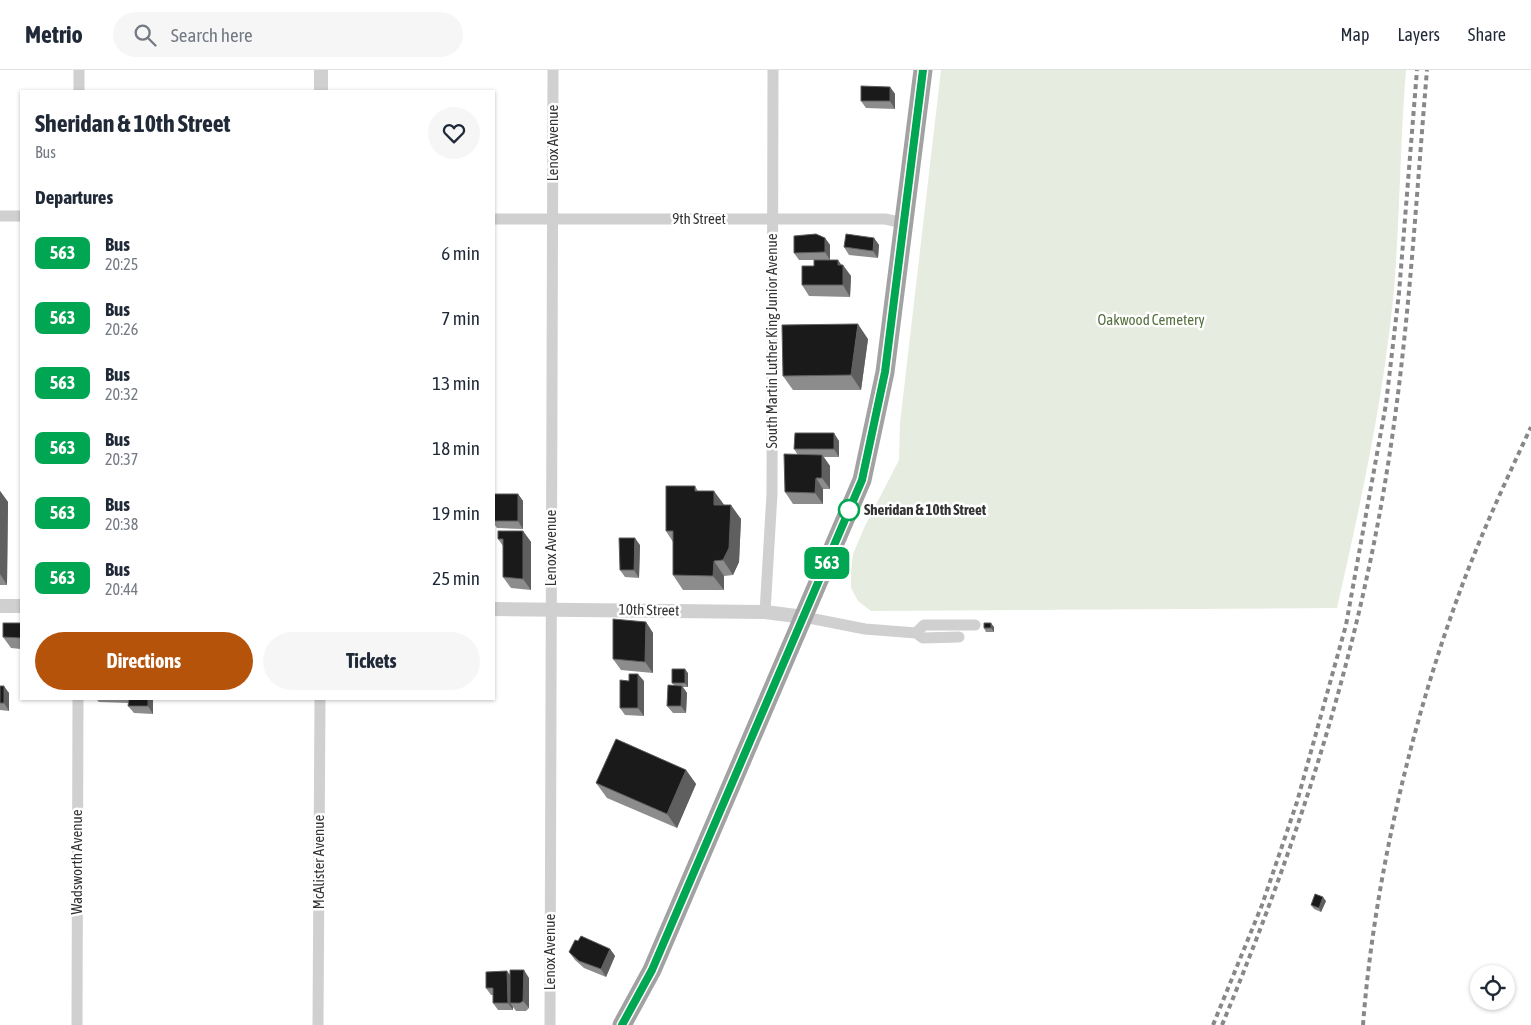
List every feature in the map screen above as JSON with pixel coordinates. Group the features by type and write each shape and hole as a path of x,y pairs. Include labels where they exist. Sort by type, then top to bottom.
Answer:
{"highway":[{"path":"622,1025 652,970 862,480 871,445 885,372 923,70"}],"street":[{"path":"79,70 79,90"},
{"path":"321,70 321,90"},
{"name":"Lenox Avenue","path":"550,1025 553,70"},
{"name":"South Martin Luther King Junior Avenue","path":"765,612 772,494 773,70"},
{"path":"0,216 20,216"},
{"name":"9th Street","path":"495,219 886,219 904,223"},
{"path":"0,606 20,606"},
{"name":"10th Street","path":"495,609 765,612 804,617"},
{"path":"804,617 865,629 916,633 923,638 959,637"},
{"path":"916,633 924,625 975,625"},
{"name":"Wadsworth Avenue","path":"77,1025 78,700"},
{"name":"McAlister Avenue","path":"318,1025 320,700"}],"green space":[{"name":"Oakwood Cemetery","path":"941,70 1406,70 1396,262 1390,329 1371,449 1337,608 871,611 858,601 851,588 853,554 865,526 899,460 900,423"}],"building":[{"path":"861,86 890,87 890,101 861,101"},
{"path":"816,234 825,238 825,252 794,253 794,236"},
{"path":"846,234 874,238 873,251 844,247"},
{"path":"814,260 838,260 838,265 843,265 843,285 802,285 802,266 814,266"},
{"path":"858,324 851,375 783,376 782,325"},
{"path":"795,433 834,433 834,449 794,449"},
{"path":"784,454 822,455 822,478 816,478 815,493 785,492"},
{"path":"666,486 695,486 695,491 714,491 714,505 731,505 729,548 723,560 714,561 713,576 673,575 673,531 666,531"},
{"path":"495,494 518,494 518,521 495,521"},
{"path":"498,531 523,531 523,579 503,577 503,539 498,539"},
{"path":"619,538 635,538 634,570 620,570"},
{"path":"613,619 646,622 645,662 613,659"},
{"path":"3,623 20,623 20,638 3,637"},
{"path":"984,623 991,623 991,628 984,628"},
{"path":"672,669 685,669 685,683 672,683"},
{"path":"629,674 638,674 638,708 620,708 620,680 629,681"},
{"path":"668,685 682,686 681,706 667,706"},
{"path":"0,686 4,686 4,703 0,703"},
{"path":"129,700 148,700 148,706 128,706"},
{"path":"616,739 686,770 667,814 596,783"},
{"path":"1315,894 1323,897 1319,908 1311,905"},
{"path":"581,936 610,949 601,969 579,961 569,952 575,940 578,941"},
{"path":"510,970 524,970 523,1001 520,1003 510,1003"},
{"path":"507,971 508,1003 493,1003 493,988 486,988 486,972"}],"railway":[{"path":"1213,1025 1262,905 1297,802 1346,625 1386,404 1399,293 1417,70"},
{"path":"1222,1025 1276,887 1300,817 1323,746 1361,604 1389,458 1402,362 1427,70"},
{"path":"1363,1025 1368,970 1386,858 1398,801 1427,689 1463,583 1495,504 1531,427"}],"bus line":[{"name":"563","path":"622,1025 652,970 862,480 871,445 885,372 923,70"}],"place":[{"name":"Sheridan & 10th Street","path":"849,510"}]}
